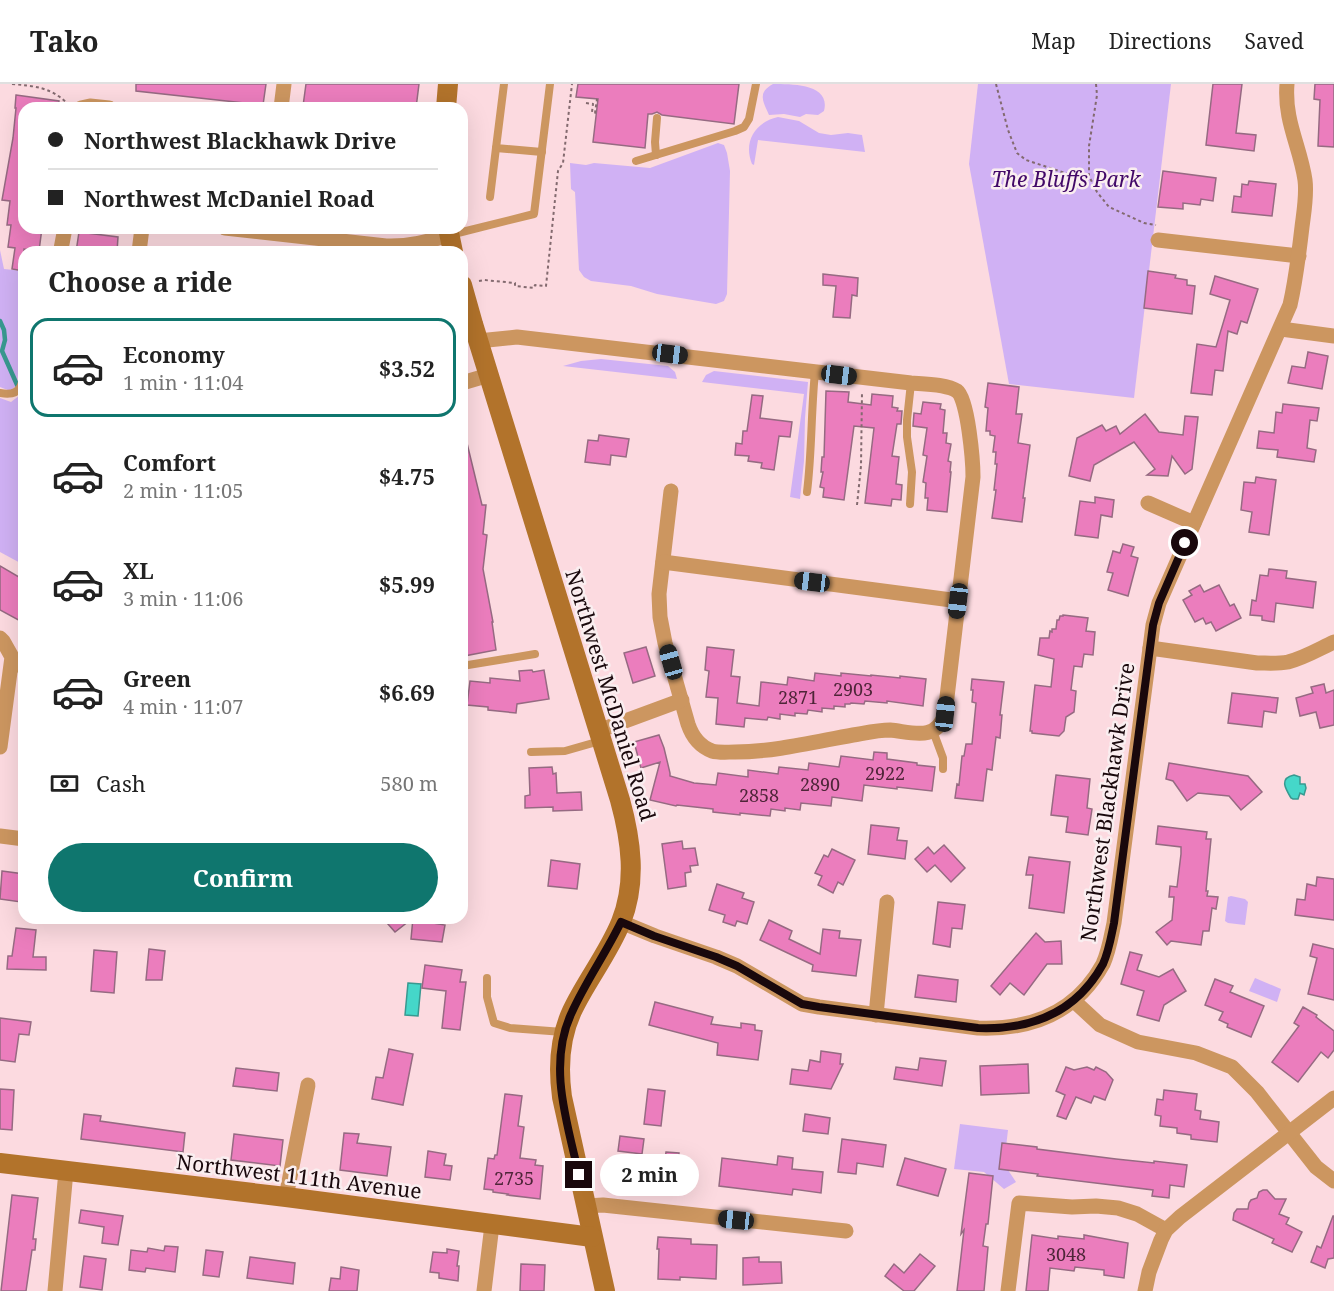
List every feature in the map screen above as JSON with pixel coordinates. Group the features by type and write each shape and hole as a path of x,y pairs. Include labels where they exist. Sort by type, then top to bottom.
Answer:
{"street":[{"path":"281,102 284,84"},
{"path":"446,102 448,84"},
{"name":"Northwest Blackhawk Drive","path":"621,922 737,966 802,1004 999,1029 1039,1020 1074,1001 1084,991 1103,963 1114,923 1153,625 1159,603 1290,305 1299,256 1305,181 1288,118 1287,84"},
{"path":"327,234 344,235 386,246 403,246 450,238"},
{"path":"1158,240 1299,256"},
{"name":"Northwest McDaniel Road","path":"468,306 626,822 630,850 631,876 621,922 572,1011 565,1032 560,1061 562,1097 605,1291"},
{"path":"1281,329 1334,336"},
{"path":"478,341 517,337 945,387 960,393 970,439 973,477 945,714 940,726 931,731 918,733 879,731 762,751 717,752 700,744 690,729 665,643 660,616 659,594 671,491"},
{"path":"468,381 489,375"},
{"path":"1148,503 1194,523"},
{"path":"663,562 958,601"},
{"path":"0,638 17,669 0,747"},
{"path":"1150,648 1271,663 1295,660 1334,642"},
{"path":"600,736 682,700"},
{"path":"0,836 18,838"},
{"path":"876,1015 887,902"},
{"path":"1074,1001 1100,1025 1138,1042 1196,1053 1232,1067 1257,1092 1316,1167 1334,1181"},
{"path":"286,1197 308,1085"},
{"path":"1145,1291 1155,1254 1166,1230 1334,1098"},
{"name":"Northwest 111th Avenue","path":"0,1163 592,1237"},
{"path":"55,1291 66,1171"},
{"path":"1008,1291 1019,1203 1118,1208 1137,1214 1166,1230"},
{"path":"585,1206 603,1205 846,1231"},
{"path":"484,1291 492,1225"}],"lane":[{"path":"490,197 504,84"},
{"path":"468,233 534,214 550,84"},
{"path":"636,161 744,127 749,119 756,84"},
{"path":"656,155 657,118"},
{"path":"496,148 542,152"},
{"path":"807,492 815,372"},
{"path":"910,504 912,472 907,428 911,383"},
{"path":"0,393 18,391"},
{"path":"468,665 535,654"},
{"path":"931,731 943,758 943,769"},
{"path":"531,752 565,751 600,736"},
{"path":"487,978 487,998 494,1023 510,1028 565,1032"}],"path":[{"path":"12,84 49,89 66,102"},
{"path":"996,84 1006,124 1017,153 1026,160 1074,176 1089,176"},
{"path":"1096,84 1097,95 1091,126 1089,176 1096,192 1109,207 1144,223 1160,226 1158,240"},
{"path":"586,103 593,104 592,112 595,113 597,99"},
{"path":"857,505 861,466 862,378"}],"green space":[{"path":"773,84 809,87 822,95 825,102 824,111 818,115 806,114 800,117 784,114 769,115 763,101 763,94"},
{"name":"The Bluffs Park","path":"978,84 1171,84 1134,398 1009,384 969,164"},
{"path":"778,117 799,121 819,133 862,135 865,152 758,140 754,165 752,164 749,148 753,134 763,123"},
{"path":"718,143 724,145 730,171 727,294 724,301 716,304 657,294 631,286 591,281 584,277 579,270 575,192 571,189 570,163 650,168"},
{"path":"0,250 4,269 18,270 18,373 17,385 10,391 0,387"},
{"path":"601,359 668,366 675,372 677,379 563,366"},
{"path":"714,371 808,382 800,499 790,497 804,394 702,382 706,375"},
{"path":"18,397 18,562 0,552 0,398 11,402"},
{"path":"1228,897 1245,899 1248,902 1245,925 1225,921"},
{"path":"1255,978 1281,989 1277,1002 1249,991"},
{"path":"960,1124 1008,1130 1004,1164 1016,1182 1004,1189 984,1172 954,1169"}],"water":[{"path":"1294,775 1300,777 1300,784 1305,784 1306,788 1304,795 1300,793 1298,799 1291,798 1285,784 1286,778"},
{"path":"408,983 421,984 418,1016 405,1015"}],"building":[{"path":"136,84 266,84 263,102 236,102 136,91"},
{"path":"306,84 419,84 417,102 304,102"},
{"path":"578,84 739,84 734,124 662,115 657,112 648,114 645,148 593,142 598,99 576,97"},
{"path":"1213,84 1242,84 1236,133 1256,135 1254,151 1206,145"},
{"path":"1315,84 1334,84 1334,147 1318,146 1320,100 1314,99"},
{"path":"16,95 59,101 18,102 18,234 41,234 40,246 18,246 18,270 12,269 15,248 8,247 11,225 7,225 10,201 2,200 13,138"},
{"path":"1163,171 1216,178 1213,201 1201,199 1200,205 1183,203 1183,209 1158,207"},
{"path":"1249,181 1276,184 1272,216 1232,212 1234,196 1241,197 1242,184 1248,185"},
{"path":"79,234 118,237 117,246 77,246"},
{"path":"1148,271 1176,275 1175,278 1187,280 1187,285 1195,286 1192,314 1144,308"},
{"path":"823,274 858,278 857,296 852,295 850,318 833,317 836,286 823,285"},
{"path":"1215,276 1258,289 1247,323 1241,321 1237,334 1228,331 1223,371 1215,370 1212,395 1191,393 1197,344 1216,347 1230,300 1210,294"},
{"path":"1308,352 1328,356 1322,389 1288,383 1292,366 1305,368"},
{"path":"988,383 1019,387 1016,414 1022,414 1018,443 1030,445 1022,522 992,518 997,464 995,464 996,452 993,452 995,436 990,435 990,431 986,431 988,408 985,407"},
{"path":"826,391 849,392 848,402 871,405 872,394 893,396 892,407 898,408 897,411 902,411 901,424 897,424 892,456 899,457 896,484 902,485 901,500 892,499 891,506 865,503 874,428 854,426 844,500 823,497 824,488 820,487 823,472 821,472 822,457 824,457"},
{"path":"752,395 763,396 760,418 792,422 790,437 779,436 774,470 761,468 762,463 748,461 749,456 735,455 736,443 742,444 743,431 747,431"},
{"path":"923,402 941,404 940,409 945,410 943,433 947,433 946,443 951,444 948,461 951,462 951,472 947,512 927,510 926,483 923,482 927,456 923,455 927,428 913,426 914,413 921,414"},
{"path":"1283,404 1319,408 1317,421 1310,420 1307,448 1316,450 1314,462 1277,457 1278,450 1257,448 1259,431 1274,433 1276,412 1282,413"},
{"path":"1145,414 1159,432 1183,435 1185,416 1198,417 1192,469 1185,474 1172,456 1168,476 1147,475 1155,469 1134,442 1094,465 1090,481 1069,476 1077,438 1102,425 1106,431 1116,426 1120,434"},
{"path":"599,435 629,439 626,457 611,455 610,465 585,462 588,440 598,441"},
{"path":"468,447 482,505 486,505 483,534 487,535 483,569 496,650 468,655"},
{"path":"1256,477 1276,480 1269,535 1249,532 1252,512 1241,510 1244,482 1255,483"},
{"path":"1095,497 1114,500 1112,517 1101,515 1098,538 1075,535 1080,501 1095,503"},
{"path":"1123,544 1134,547 1131,556 1138,558 1128,596 1108,590 1113,573 1107,572 1113,551 1120,553"},
{"path":"0,566 18,576 18,620 0,610"},
{"path":"1269,569 1287,571 1286,578 1316,582 1313,608 1276,603 1274,622 1262,620 1262,616 1250,615 1252,600 1256,601 1260,575 1268,576"},
{"path":"1200,585 1204,592 1219,585 1230,606 1234,604 1241,618 1216,631 1211,622 1206,624 1203,618 1195,622 1183,600 1192,595 1189,591"},
{"path":"1063,615 1088,618 1086,631 1095,632 1093,655 1084,654 1082,667 1074,666 1071,690 1076,691 1074,712 1066,717 1064,731 1059,736 1032,733 1030,731 1035,685 1051,687 1054,659 1038,655 1040,638 1049,638 1050,631 1056,629 1057,620"},
{"path":"646,647 655,676 633,683 624,653"},
{"path":"707,647 734,650 731,676 740,677 737,703 759,706 761,682 787,685 788,677 814,681 815,673 841,676 841,673 926,679 923,706 887,701 887,703 865,701 864,704 851,703 845,704 845,707 834,706 834,709 822,708 822,712 808,710 807,714 795,713 795,716 780,714 780,719 745,718 744,727 716,724 718,698 706,697 709,671 705,670"},
{"path":"544,670 549,699 517,704 516,713 468,705 470,681 490,683 490,678 520,681 519,671"},
{"path":"972,679 1004,682 1000,738 996,737 992,770 987,769 983,801 955,798 957,784 959,785 962,756 964,756 966,744 972,744 976,703 972,702"},
{"path":"1324,684 1326,693 1334,690 1334,725 1320,728 1316,712 1300,716 1296,698 1313,693 1311,687"},
{"path":"1232,693 1278,698 1276,713 1264,711 1262,727 1228,723"},
{"path":"659,735 670,776 694,783 716,785 718,773 748,777 748,770 778,774 779,767 808,770 809,763 839,767 841,756 873,760 874,752 887,753 887,759 935,767 932,791 864,785 862,801 832,797 831,806 801,803 800,810 771,809 770,816 740,813 740,815 713,812 713,809 676,806 650,800 660,762 641,768 634,742"},
{"path":"1169,763 1248,776 1262,792 1241,810 1229,796 1198,793 1187,801 1173,781 1166,779"},
{"path":"552,767 553,774 556,773 557,793 581,792 582,810 553,811 553,807 525,808 525,796 530,795 529,768"},
{"path":"1056,775 1090,779 1087,808 1092,809 1088,835 1066,832 1068,817 1051,815"},
{"path":"871,825 899,828 897,840 907,841 905,859 868,854"},
{"path":"1158,826 1207,832 1206,839 1211,839 1206,891 1208,891 1207,896 1218,897 1216,909 1212,908 1209,931 1203,931 1201,945 1171,941 1167,945 1156,932 1172,920 1174,897 1169,897 1170,886 1177,887 1181,854 1181,847 1156,844"},
{"path":"682,841 683,849 695,848 698,865 690,866 691,872 685,873 686,886 668,889 662,844"},
{"path":"944,845 965,868 951,882 935,865 927,872 915,859 928,847 934,854"},
{"path":"832,849 855,860 843,885 838,882 833,893 818,885 822,876 815,873 824,855 828,857"},
{"path":"1029,857 1070,862 1064,913 1029,908 1033,875 1026,875"},
{"path":"551,860 580,864 577,889 548,886"},
{"path":"2,871 18,873 18,902 0,899"},
{"path":"1317,877 1334,879 1334,920 1295,915 1297,899 1305,900 1307,884 1316,886"},
{"path":"717,884 744,893 742,898 754,902 747,924 737,921 735,926 723,922 725,915 709,910"},
{"path":"938,902 965,905 962,929 952,928 950,947 933,944"},
{"path":"769,920 792,931 789,939 820,954 823,929 840,931 839,938 861,940 856,976 812,971 813,965 760,940"},
{"path":"388,924 405,924 395,932"},
{"path":"412,924 445,925 442,942 411,939"},
{"path":"16,928 36,930 33,957 46,957 46,970 7,969 8,956 12,956"},
{"path":"1036,933 1045,942 1061,941 1062,964 1047,964 1024,995 1010,983 1000,995 991,986"},
{"path":"1313,944 1334,949 1334,1000 1308,994 1317,958 1310,956"},
{"path":"149,949 165,951 162,980 146,980"},
{"path":"94,950 117,952 114,993 91,991"},
{"path":"1130,952 1142,955 1137,970 1159,977 1173,969 1186,991 1164,1005 1159,1021 1137,1015 1144,991 1121,984"},
{"path":"425,965 462,970 460,982 466,982 460,1030 442,1028 446,991 422,988"},
{"path":"918,975 958,980 956,1002 915,997"},
{"path":"1215,979 1233,986 1230,992 1264,1006 1251,1037 1227,1027 1228,1024 1219,1020 1223,1012 1205,1005"},
{"path":"655,1002 713,1017 711,1024 741,1028 741,1023 755,1025 755,1030 762,1031 758,1060 717,1055 718,1043 649,1025"},
{"path":"1303,1007 1317,1015 1316,1017 1334,1031 1334,1050 1328,1058 1321,1052 1298,1082 1272,1062 1299,1026 1294,1023"},
{"path":"0,1018 31,1022 29,1035 19,1034 15,1062 0,1060"},
{"path":"389,1049 413,1054 403,1105 372,1099 376,1077 383,1078"},
{"path":"821,1051 841,1054 840,1064 843,1064 831,1089 790,1084 792,1069 808,1071 810,1060 820,1062"},
{"path":"920,1058 946,1061 942,1086 894,1079 896,1067 918,1070"},
{"path":"1028,1064 1029,1093 981,1095 980,1066"},
{"path":"1066,1067 1074,1070 1087,1067 1094,1070 1096,1067 1106,1072 1113,1080 1105,1100 1094,1096 1091,1103 1076,1097 1066,1119 1057,1116 1065,1095 1056,1091"},
{"path":"236,1068 279,1073 277,1091 233,1086"},
{"path":"0,1089 14,1090 12,1130 0,1129"},
{"path":"648,1089 665,1091 661,1126 644,1124"},
{"path":"1164,1090 1197,1094 1195,1110 1201,1111 1200,1119 1219,1122 1217,1142 1191,1139 1191,1135 1177,1133 1177,1128 1160,1126 1161,1116 1155,1115 1157,1099 1163,1100"},
{"path":"505,1094 522,1096 518,1126 524,1127 520,1158 536,1160 535,1165 543,1166 540,1199 507,1195 484,1189 488,1158 494,1159 497,1155"},
{"path":"84,1114 101,1116 100,1121 185,1133 183,1152 81,1139"},
{"path":"805,1114 830,1118 828,1134 803,1131"},
{"path":"344,1133 359,1134 357,1143 391,1147 387,1176 340,1170"},
{"path":"234,1134 283,1140 280,1166 231,1160"},
{"path":"620,1136 644,1139 642,1154 618,1151"},
{"path":"842,1139 886,1145 883,1167 857,1163 856,1174 838,1172"},
{"path":"1002,1143 1116,1159 1187,1165 1184,1187 1170,1185 1169,1198 1152,1196 1153,1190 1037,1176 1038,1174 999,1169"},
{"path":"428,1151 446,1154 444,1165 452,1166 450,1180 425,1177"},
{"path":"666,1152 679,1153 676,1183 663,1182 663,1177 640,1174 642,1157 665,1160"},
{"path":"778,1156 793,1158 792,1169 823,1172 821,1193 793,1189 792,1195 719,1186 722,1158 777,1165"},
{"path":"905,1158 946,1169 938,1196 897,1185"},
{"path":"969,1173 993,1176 988,1224 986,1224 983,1246 988,1247 984,1291 957,1291"},
{"path":"1267,1190 1275,1199 1286,1199 1279,1214 1289,1218 1286,1224 1302,1232 1292,1252 1272,1243 1274,1239 1233,1220 1237,1209 1248,1209 1251,1200 1257,1198 1259,1192"},
{"path":"12,1195 38,1198 33,1239 36,1239 35,1250 32,1250 26,1291 1,1291"},
{"path":"81,1210 123,1216 118,1245 102,1243 104,1227 79,1223"},
{"path":"1333,1216 1334,1258 1328,1259 1325,1268 1311,1262 1317,1246 1321,1248"},
{"path":"1032,1235 1058,1239 1058,1236 1084,1239 1084,1235 1128,1243 1124,1278 1104,1275 1104,1270 1075,1267 1074,1271 1050,1268 1048,1291 1026,1291"},
{"path":"658,1237 691,1239 691,1244 717,1245 716,1279 680,1277 680,1280 658,1279"},
{"path":"165,1246 178,1247 175,1272 146,1268 145,1272 129,1270 131,1250 147,1252 148,1248 164,1251"},
{"path":"447,1249 459,1251 458,1281 439,1278 439,1273 430,1272 433,1252 447,1253"},
{"path":"206,1250 223,1252 219,1277 203,1275"},
{"path":"920,1254 935,1266 914,1291 904,1291 885,1276 894,1264 904,1273"},
{"path":"84,1256 106,1259 102,1290 80,1287"},
{"path":"250,1257 295,1263 293,1284 247,1278"},
{"path":"759,1257 759,1262 781,1262 782,1283 743,1285 743,1258"},
{"path":"521,1264 545,1265 544,1291 520,1291"},
{"path":"341,1267 359,1270 357,1291 329,1291 331,1278 340,1279"}],"waterway":[{"path":"0,321 5,340 2,351 18,387"}],"route":[{"path":"579,1175 560,1082 562,1044 572,1011 621,922 737,966 802,1004 819,1007 999,1029 1039,1020 1074,1001 1084,991 1103,963 1109,946 1155,614 1185,543"}]}
